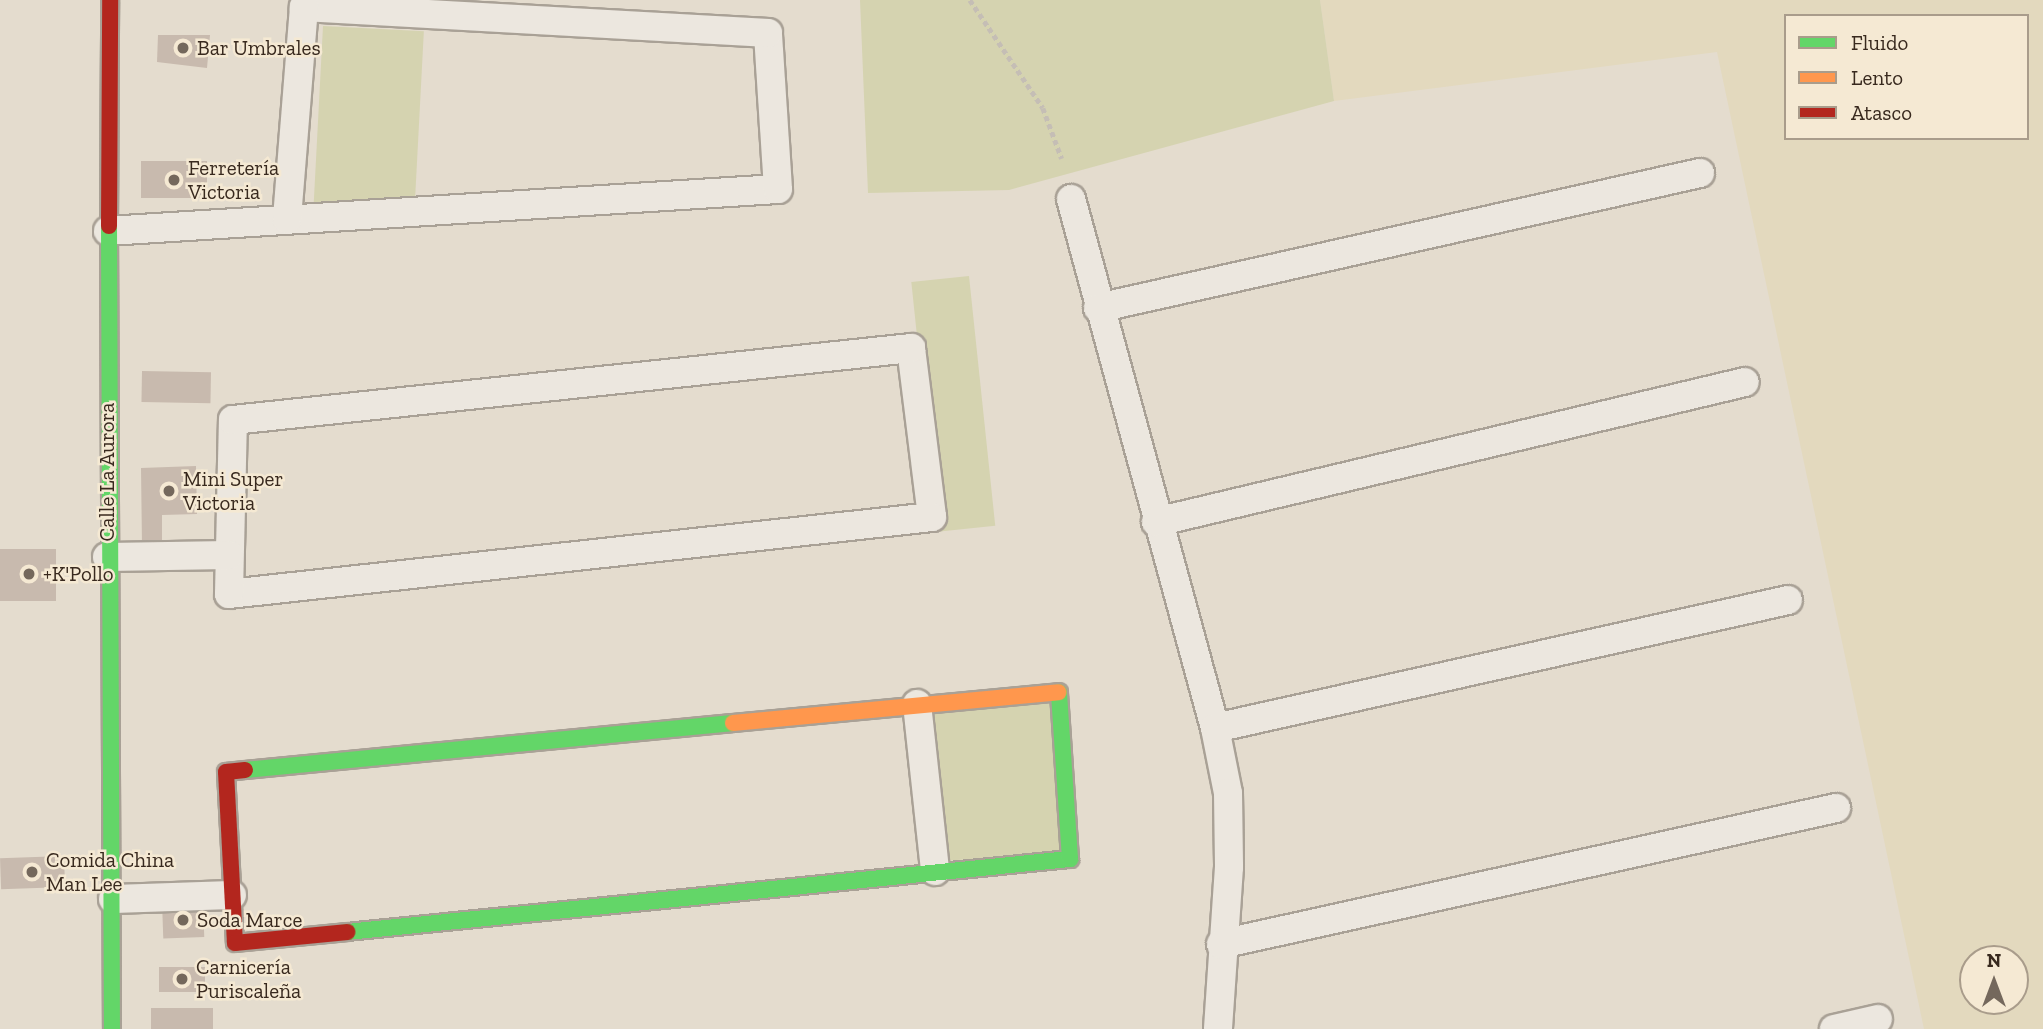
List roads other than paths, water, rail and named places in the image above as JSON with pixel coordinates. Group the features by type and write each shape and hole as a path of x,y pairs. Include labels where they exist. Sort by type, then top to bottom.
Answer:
{"street":[{"name":"Calle La Aurora","path":"110,0 107,557 113,899 112,1029"},
{"path":"108,231 778,189 768,33 304,7 287,219"},
{"path":"1098,308 1700,173"},
{"path":"1071,200 1156,522 1215,728 1228,793 1229,867 1221,944 1218,1029"},
{"path":"911,348 932,517 229,594 229,555 233,420 911,348"},
{"path":"1156,522 1745,382"},
{"path":"107,557 229,555"},
{"path":"1215,728 1788,600"},
{"path":"1059,692 1070,859 935,871 235,943 226,772 1059,692"},
{"path":"917,704 935,871"},
{"path":"1221,944 1836,808"},
{"path":"113,899 232,895"},
{"path":"1834,1029 1878,1019"}],"place":[{"name":"Bar Umbrales","path":"183,48"},
{"name":"Ferretería Victoria","path":"174,180"},
{"name":"Mini Super Victoria","path":"169,491"},
{"name":"+K'Pollo","path":"29,574"},
{"name":"Comida China Man Lee","path":"32,872"},
{"name":"Soda Marce","path":"183,920"},
{"name":"Carnicería Puriscaleña","path":"182,979"}]}
